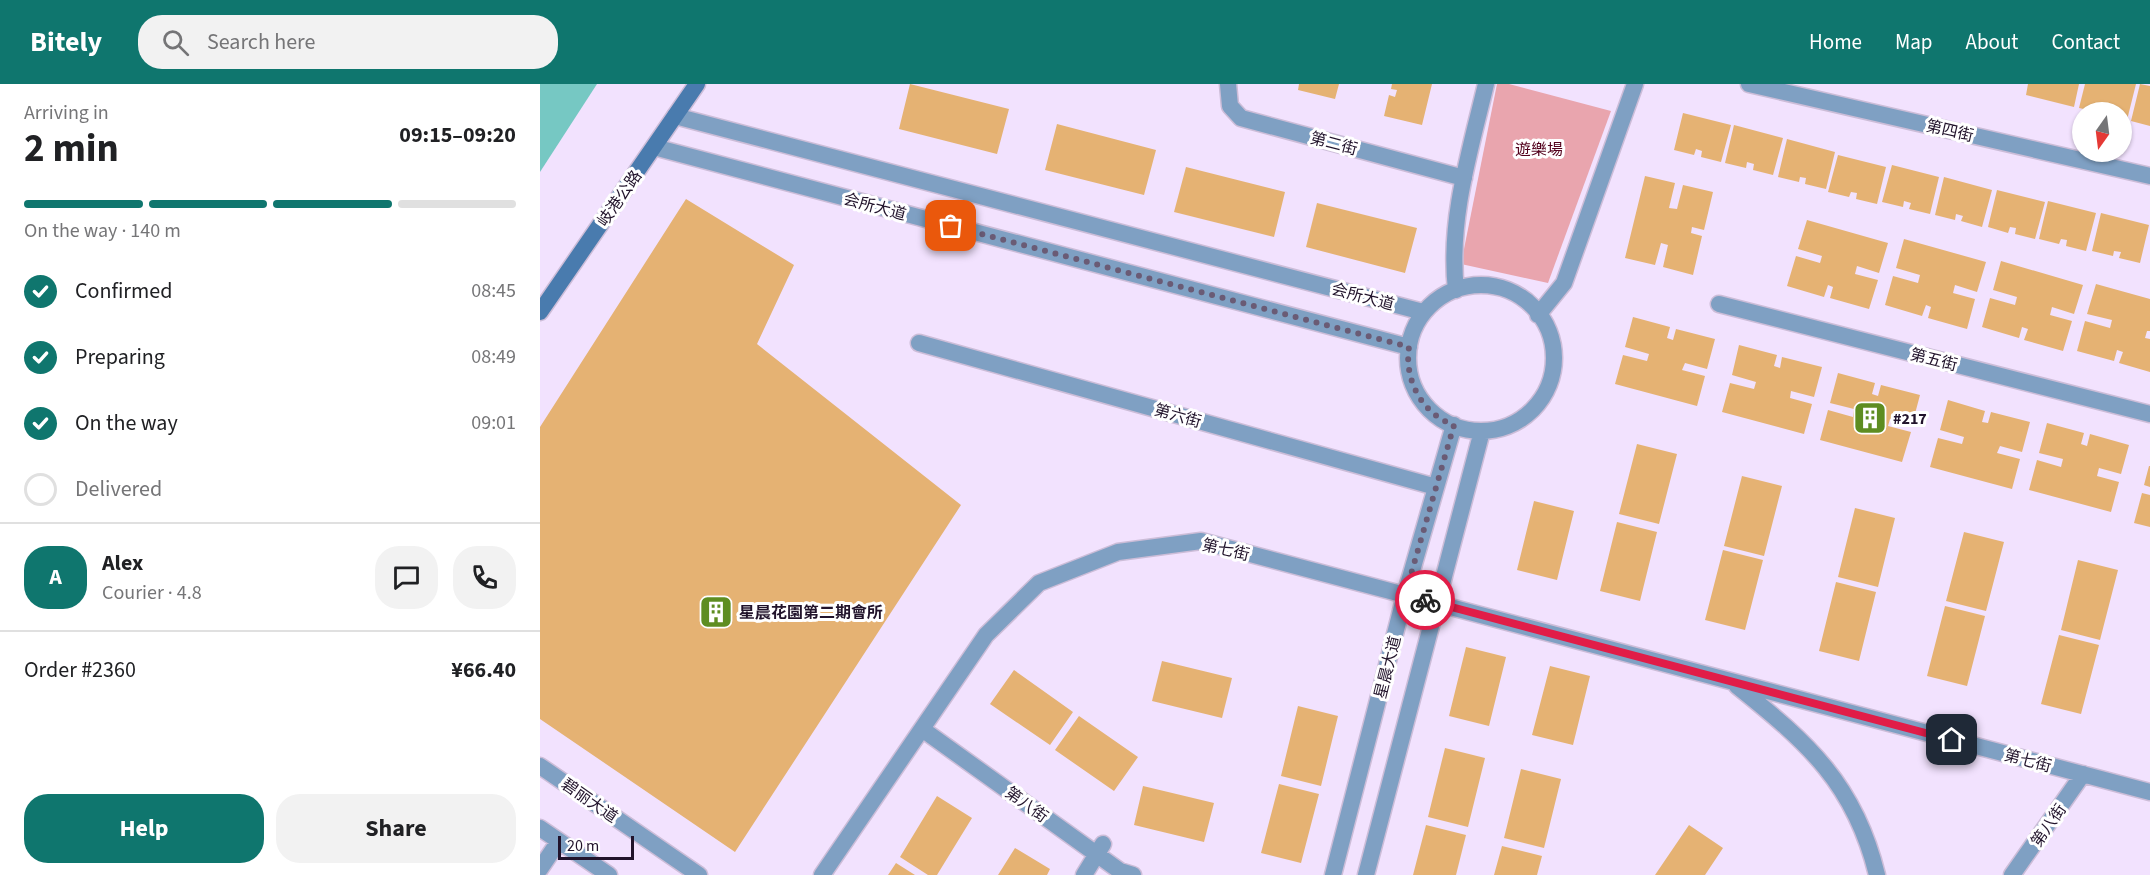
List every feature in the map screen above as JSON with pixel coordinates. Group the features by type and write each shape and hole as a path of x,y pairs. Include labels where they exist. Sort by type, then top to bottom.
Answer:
{"main road":[{"name":"岐港公路","path":"540,312 697,84"}],"street":[{"name":"第二街","path":"1228,84 1230,106 1241,118 1464,178"},
{"path":"1455,290 1452,256 1464,178 1486,84"},
{"path":"1538,315 1564,283 1635,84"},
{"name":"第四街","path":"1749,84 2150,176"},
{"name":"会所大道","path":"675,116 1424,312"},
{"name":"会所大道","path":"654,147 1409,347"},
{"path":"1491,286 1515,294 1538,315 1547,327 1554,349 1553,372 1545,394 1530,412 1511,425 1482,430 1466,429 1444,422 1424,405 1412,384 1407,359 1412,334 1424,312 1442,296 1455,290 1491,286"},
{"name":"第五街","path":"1719,304 2150,414"},
{"name":"第六街","path":"919,343 1436,487"},
{"name":"星晨大道","path":"1333,875 1405,595 1454,425"},
{"name":"星晨大道","path":"1366,875 1482,430"},
{"name":"第七街","path":"822,875 986,635 1039,583 1118,552 1201,541 2150,792"},
{"name":"第七街","path":"1732,682 1790,728 1833,774 1852,804 1872,852 1877,875"},
{"name":"第八街","path":"922,729 1100,849 1120,872 1133,875"},
{"name":"碧丽大道","path":"540,766 699,875"},
{"name":"第八街","path":"2012,875 2083,774"},
{"path":"540,828 609,875"},
{"path":"540,869 559,841"},
{"path":"1084,875 1100,849"}],"green space":[{"name":"遊樂場","path":"1497,84 1509,84 1611,111 1548,283 1461,264"}],"shaded area":[{"path":"540,84 597,84 540,172"}],"building":[{"path":"910,84 1009,109 997,154 899,129"},
{"path":"1299,84 1339,84 1335,99 1298,90"},
{"path":"1392,84 1432,84 1422,125 1384,116 1389,95 1395,97 1397,90 1391,89"},
{"path":"2028,84 2079,84 2072,106 2026,95"},
{"path":"2085,84 2136,84 2132,102 2080,102"},
{"path":"2140,84 2150,86 2150,126 2132,121"},
{"path":"1683,113 1731,125 1721,162 1701,157 1702,151 1696,149 1694,155 1674,150"},
{"path":"1057,124 1156,150 1144,195 1045,170"},
{"path":"1734,125 1783,138 1773,175 1753,170 1754,164 1747,162 1746,168 1725,163"},
{"path":"1787,139 1835,152 1826,189 1805,184 1806,178 1800,177 1799,182 1778,177"},
{"path":"1838,155 1886,167 1877,204 1856,199 1857,193 1851,192 1849,197 1828,192"},
{"path":"1892,165 1939,177 1930,214 1909,209 1911,203 1904,201 1903,207 1882,202"},
{"path":"1186,167 1285,192 1274,237 1174,212"},
{"path":"1645,176 1675,183 1669,208 1677,209 1683,185 1713,192 1704,230 1692,227 1691,233 1702,236 1693,275 1663,267 1668,245 1661,243 1655,265 1625,258"},
{"path":"1944,177 1992,190 1982,227 1961,221 1963,216 1956,214 1955,220 1935,215"},
{"path":"1997,190 2045,202 2035,239 2015,234 2016,228 2010,227 2008,233 1988,227"},
{"name":"星晨花園第二期會所","path":"686,199 794,265 757,344 961,505 735,852 540,719 540,427"},
{"path":"2048,201 2096,213 2086,251 2066,246 2067,240 2061,239 2059,244 2039,239"},
{"path":"1317,203 1417,228 1405,273 1306,247"},
{"path":"2101,213 2149,225 2140,263 2119,258 2121,252 2114,251 2113,256 2092,251"},
{"path":"1807,220 1888,243 1879,273 1857,266 1855,274 1878,280 1869,309 1830,298 1833,287 1828,285 1824,297 1787,286 1796,256 1820,263 1822,256 1798,249"},
{"path":"1904,239 1986,262 1977,292 1955,285 1953,293 1975,299 1967,329 1928,318 1931,307 1926,305 1922,316 1885,305 1893,276 1918,283 1920,275 1896,268"},
{"path":"2001,261 2083,285 2074,314 2052,307 2050,315 2072,321 2063,351 2024,340 2028,329 2022,327 2019,338 1982,327 1990,298 2015,305 2017,297 1993,290"},
{"path":"2096,284 2150,299 2150,331 2147,331 2145,338 2150,339 2150,372 2119,363 2123,352 2117,350 2114,361 2077,351 2085,321 2110,328 2112,320 2087,314"},
{"path":"1633,317 1670,327 1667,338 1673,340 1676,329 1715,339 1707,369 1685,363 1682,370 1705,376 1697,406 1615,384 1623,355 1647,361 1649,354 1625,347"},
{"path":"1739,345 1777,355 1774,366 1780,368 1782,357 1822,367 1814,397 1791,391 1790,398 1812,404 1804,434 1722,412 1730,383 1754,389 1756,382 1732,375"},
{"name":"#217","path":"1838,373 1875,383 1872,394 1878,396 1881,385 1920,395 1912,425 1890,419 1888,426 1911,432 1902,462 1820,440 1828,410 1853,417 1854,409 1830,403"},
{"path":"1948,400 1985,411 1982,422 1988,423 1991,412 2030,422 2022,452 2000,446 1997,453 2020,459 2012,489 1930,467 1938,438 1962,444 1964,437 1940,430"},
{"path":"2047,423 2084,433 2081,444 2087,446 2090,434 2129,445 2121,474 2099,468 2097,476 2119,482 2111,512 2029,490 2037,460 2061,467 2063,459 2039,453"},
{"path":"1637,444 1677,454 1659,524 1619,514"},
{"path":"2150,466 2150,487 2144,485"},
{"path":"1742,476 1782,486 1764,556 1724,546"},
{"path":"2142,493 2150,495 2150,527 2134,523"},
{"path":"1534,501 1574,511 1557,580 1517,570"},
{"path":"1855,508 1895,518 1878,587 1838,577"},
{"path":"1617,522 1657,532 1640,601 1600,591"},
{"path":"1964,532 2004,542 1986,611 1946,601"},
{"path":"1723,550 1763,560 1745,630 1705,620"},
{"path":"2078,560 2118,570 2100,640 2061,630"},
{"path":"1836,582 1876,592 1859,661 1819,651"},
{"path":"1945,606 1985,616 1967,686 1927,676"},
{"path":"2059,635 2099,645 2081,714 2041,704"},
{"path":"1466,647 1506,657 1489,726 1449,716"},
{"path":"1162,661 1232,678 1222,718 1152,701"},
{"path":"1550,666 1590,676 1573,745 1532,735"},
{"path":"1014,670 1073,712 1050,745 990,704"},
{"path":"1298,706 1338,716 1321,786 1281,776"},
{"path":"1079,716 1138,757 1114,791 1055,750"},
{"path":"1445,748 1485,758 1468,827 1428,817"},
{"path":"1521,769 1561,779 1544,848 1504,838"},
{"path":"1279,784 1319,794 1301,863 1261,853"},
{"path":"1143,786 1214,803 1204,842 1134,825"},
{"path":"937,796 972,818 937,875 928,875 900,857"},
{"path":"1426,825 1466,835 1456,875 1413,875"},
{"path":"1689,825 1723,848 1705,875 1655,875"},
{"path":"1502,846 1542,856 1537,875 1494,875"},
{"path":"1015,848 1050,869 1047,875 998,875"},
{"path":"896,863 915,875 888,875"}],"way so far":[{"path":"951,226 1409,347 1407,359 1412,384 1424,405 1444,422 1454,425 1405,595 1425,600"}],"place":[{"name":"#217","path":"1870,418"},
{"name":"星晨花園第二期會所","path":"716,612"}],"route":[{"path":"1425,600 1952,740"}]}
